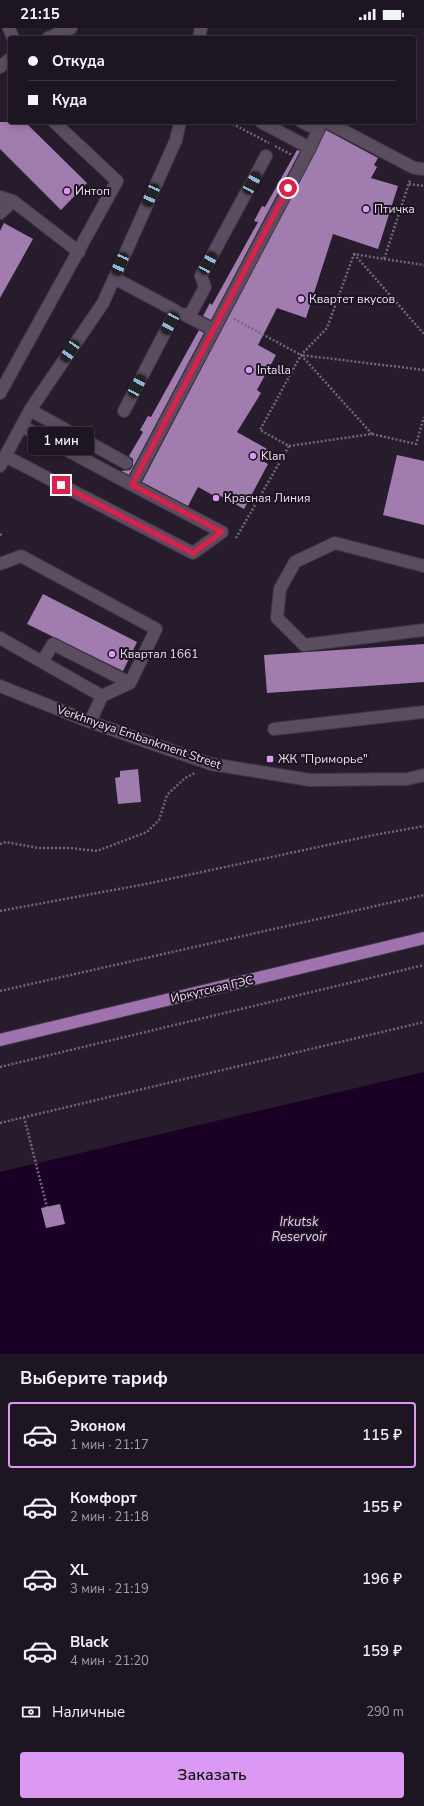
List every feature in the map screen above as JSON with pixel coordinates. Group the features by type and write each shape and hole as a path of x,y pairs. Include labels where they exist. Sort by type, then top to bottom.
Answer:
{"main road":[{"name":"Иркутская ГЭС","path":"0,1040 424,938"}],"street":[{"path":"53,36 71,28"},
{"path":"0,67 8,61"},
{"path":"0,393 117,181 56,124"},
{"path":"22,426 222,532 193,553 3,461 30,410 102,303 176,140 180,124"},
{"path":"265,124 310,148"},
{"path":"132,485 310,148 321,124"},
{"path":"331,124 419,168"},
{"path":"189,317 205,287 201,276 266,156"},
{"path":"0,197 13,201 79,252"},
{"path":"0,213 13,201"},
{"path":"114,278 214,330"},
{"path":"124,411 176,311"},
{"path":"30,410 126,463"},
{"path":"424,566 335,543 296,562 280,589 277,618 304,644 424,630"},
{"path":"0,564 21,556 156,629 130,683 102,696 90,722"},
{"path":"0,638 102,696"},
{"path":"42,662 53,644 130,683"},
{"name":"Verkhnyaya Embankment Street","path":"0,686 90,722 211,764 310,780 407,779 424,775"},
{"path":"274,729 424,712"}],"path":[{"path":"233,124 294,156"},
{"path":"384,259 409,184 419,168"},
{"path":"409,184 424,186"},
{"path":"354,254 424,265"},
{"path":"354,254 424,334"},
{"path":"354,254 327,328 301,356 260,430 289,446 372,434 416,444 424,417"},
{"path":"223,313 301,356 372,434"},
{"path":"301,356 424,370"},
{"path":"236,538 289,446"},
{"path":"0,844 6,842 38,848 70,848 97,851 147,832 158,820 167,795 185,778 211,764"},
{"path":"0,911 146,884 374,835 424,826"},
{"path":"0,991 424,895"},
{"path":"0,1067 424,965"},
{"path":"0,1123 424,1022"},
{"path":"24,1117 47,1207"}],"water":[{"name":"Irkutsk Reservoir","path":"424,1072 424,1354 0,1354 0,1172"}],"building":[{"path":"0,122 8,122 8,124 27,124 87,183 61,210 0,149"},
{"path":"326,130 378,158 374,165 377,167 371,178 398,186 378,249 333,234 306,318 277,308 258,345 276,355 257,390 261,393 237,432 269,450 263,461 268,464 244,509 221,496 220,499 198,487 188,506 142,482"},
{"path":"297,150 300,151 211,320 203,316 210,303 212,305 258,222 254,221 262,206 265,207"},
{"path":"4,223 33,239 0,298 0,231"},
{"path":"199,330 204,333 129,475 121,471 130,470 133,466 133,459 129,456 143,432 140,430 148,416 151,417"},
{"path":"397,455 424,461 424,525 383,515"},
{"path":"43,594 137,642 123,671 27,624"},
{"path":"424,644 424,682 267,693 264,655"},
{"path":"138,769 141,802 118,804 115,778 120,777 120,771"},
{"path":"60,1204 65,1224 46,1228 41,1208"}],"place":[{"name":"Интоп","path":"67,191"},
{"name":"Птичка","path":"366,209"},
{"name":"Квартет вкусов","path":"301,299"},
{"name":"Intalla","path":"249,370"},
{"name":"Klan","path":"253,456"},
{"name":"Красная Линия","path":"216,498"},
{"name":"Квартал 1661","path":"112,654"},
{"name":"ЖК \"Приморье\"","path":"270,759"}],"route":[{"path":"61,485 193,553 222,532 132,485 288,188"}]}
